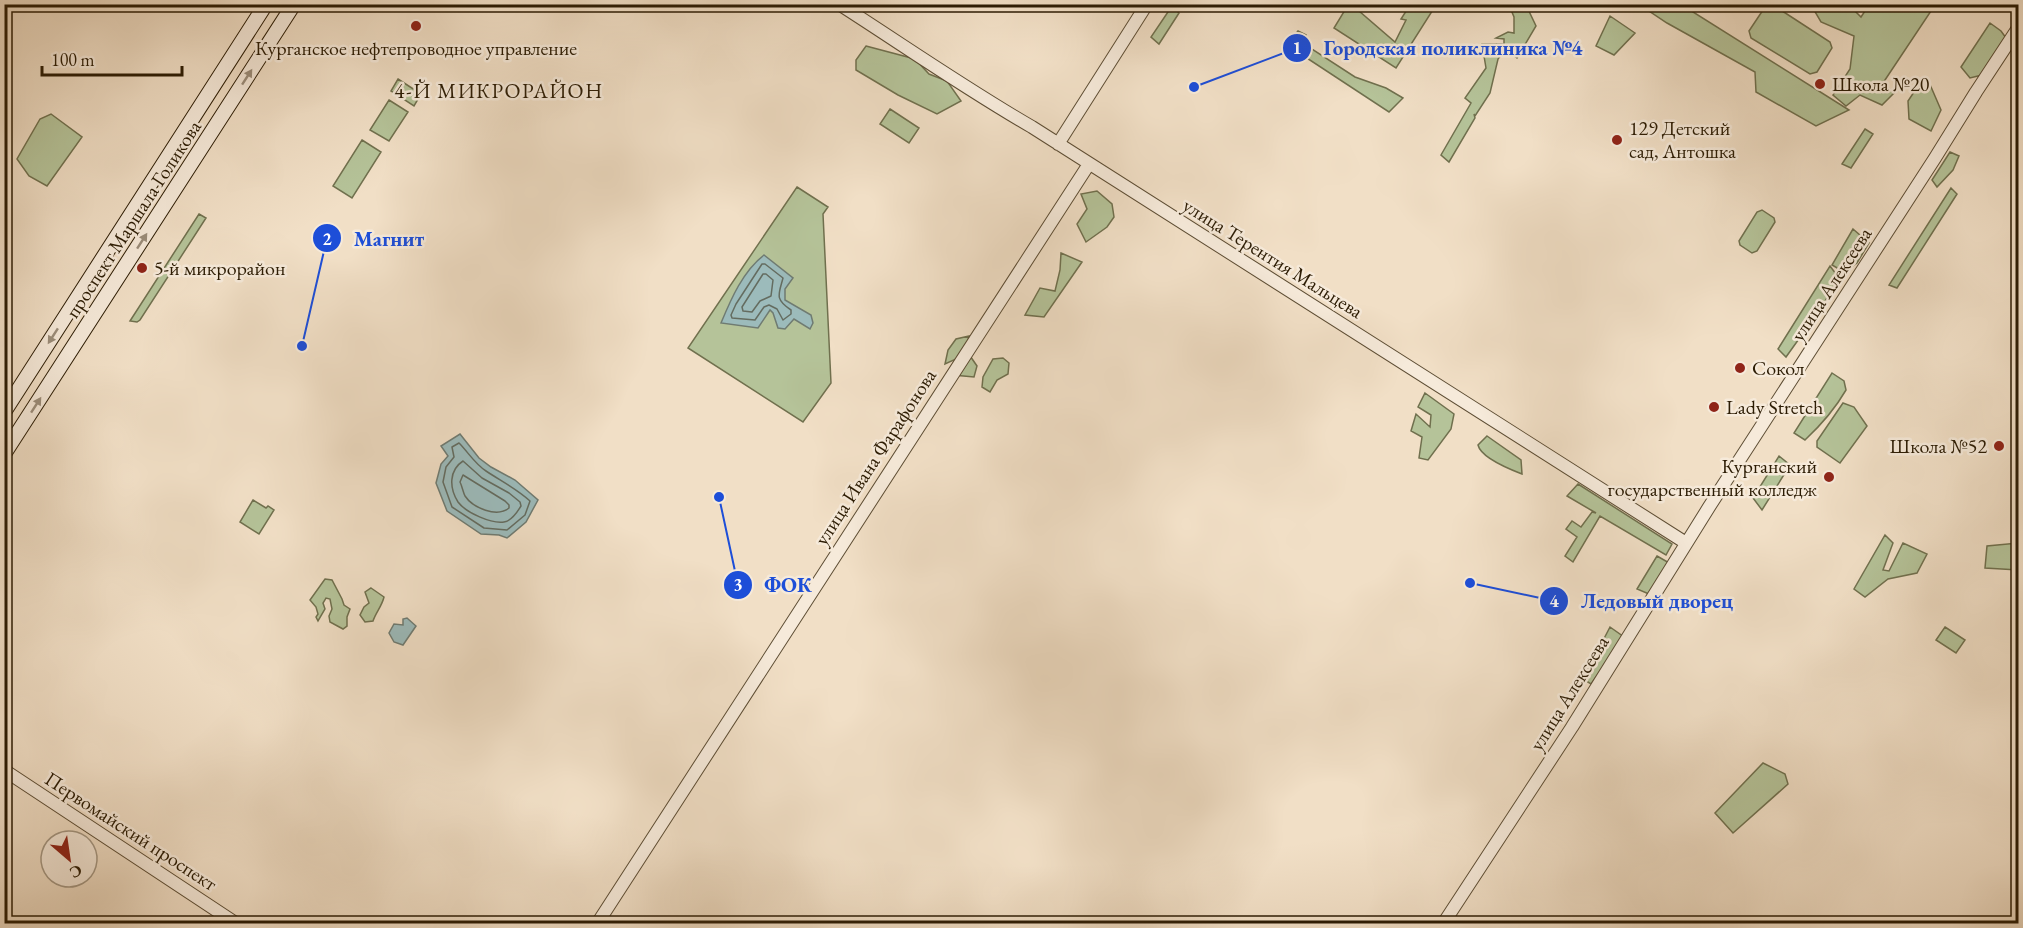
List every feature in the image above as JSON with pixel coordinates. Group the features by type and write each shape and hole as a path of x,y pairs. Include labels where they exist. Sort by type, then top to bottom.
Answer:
{"main road":[{"name":"проспект Маршала Голикова","path":"4,454 294,4"},
{"name":"проспект Маршала Голикова","path":"4,411 263,9"},
{"path":"263,9 281,25"}],"street":[{"name":"улица Терентия Мальцева","path":"839,4 979,97 1058,144 1686,543"},
{"path":"1058,144 1147,4"},
{"name":"улица Алексеева","path":"1443,924 1572,727 1686,543 2019,28"},
{"name":"улица Ивана Фарафонова","path":"597,924 1089,164"},
{"name":"Первомайский проспект","path":"4,770 237,924"}],"green space":[{"path":"1348,5 1352,5 1395,42 1406,20 1401,19 1410,5 1436,5 1396,68 1334,28"},
{"path":"1509,5 1526,5 1536,26 1517,58 1505,50 1498,59 1490,93 1475,116 1474,114 1475,118 1449,162 1441,155 1471,103 1465,98 1486,68 1482,44 1504,44 1504,39 1496,38 1508,32 1514,33 1514,17"},
{"path":"1640,5 1682,5 1849,110 1816,126 1756,92 1755,72 1667,23"},
{"path":"1773,5 1830,42 1832,48 1817,72 1810,74 1751,38 1749,31 1765,7"},
{"path":"1811,5 1855,5 1853,9 1861,17 1869,5 1935,5 1883,83 1894,93 1882,105 1860,95 1846,106 1833,95 1850,69 1854,36 1821,22"},
{"path":"1172,6 1179,13 1159,44 1151,37"},
{"path":"1610,16 1635,33 1614,55 1596,46"},
{"path":"1990,23 2001,31 2009,42 1982,75 1970,78 1961,67"},
{"path":"1298,31 1306,35 1304,44 1355,77 1386,88 1403,98 1389,112 1287,45"},
{"path":"866,46 915,59 929,74 947,81 961,101 937,114 898,95 856,70 856,60"},
{"path":"1924,77 1928,80 1941,110 1931,131 1909,119 1908,101"},
{"path":"398,79 421,94 414,106 391,91"},
{"path":"389,100 408,112 389,141 370,130"},
{"path":"890,109 919,128 909,143 880,124"},
{"path":"51,114 82,137 47,186 29,176 17,159 40,119"},
{"path":"1865,129 1873,134 1851,168 1842,164"},
{"path":"362,140 381,152 352,198 333,186"},
{"path":"1950,152 1959,156 1953,170 1937,187 1932,180"},
{"path":"797,187 828,207 823,214 831,383 803,422 688,348"},
{"path":"1951,188 1957,194 1897,288 1889,285"},
{"path":"1097,191 1112,204 1114,217 1107,227 1086,242 1077,224 1087,209 1081,194"},
{"path":"1762,210 1774,218 1775,222 1757,251 1752,253 1740,245 1739,241 1757,212"},
{"path":"199,214 206,218 140,320 130,321"},
{"path":"1853,229 1869,243 1857,263 1844,272 1832,265"},
{"path":"1061,253 1082,262 1044,317 1025,315 1040,288 1055,291"},
{"path":"1830,266 1839,278 1786,357 1778,349"},
{"path":"969,336 966,350 977,366 974,377 953,375 958,358 945,364 948,350 956,339"},
{"path":"1003,358 1009,363 1008,374 997,380 990,392 982,387 983,377 993,359"},
{"path":"1832,373 1844,381 1846,390 1817,429 1805,440 1794,433"},
{"path":"1425,393 1454,414 1451,429 1428,460 1419,458 1422,437 1411,431 1416,414 1430,427 1431,415 1418,407"},
{"path":"1843,403 1854,407 1867,426 1840,463 1817,447 1817,441"},
{"path":"1487,436 1521,460 1522,474 1496,462 1480,450 1478,445"},
{"path":"1779,456 1790,465 1762,510 1753,498"},
{"path":"1578,484 1672,544 1666,555 1600,516 1573,562 1565,556 1577,537 1566,529 1572,521 1581,527 1592,512 1596,513 1567,496"},
{"path":"253,500 274,510 259,534 240,522"},
{"path":"1885,535 1893,543 1883,570 1889,571 1903,543 1927,554 1917,573 1888,579 1865,597 1854,589"},
{"path":"2018,543 2018,570 1985,568 1987,546"},
{"path":"1657,556 1671,564 1649,594 1637,589"},
{"path":"325,579 332,580 344,605 350,609 347,626 343,629 330,622 329,616 332,609 330,599 326,598 323,603 325,609 318,621 316,617 318,614 316,607 310,600"},
{"path":"371,588 384,597 373,621 365,622 360,615 369,603 365,592"},
{"path":"1610,627 1624,637 1591,684 1583,679"},
{"path":"1945,627 1965,640 1956,653 1936,640"},
{"path":"1763,763 1785,774 1788,784 1733,833 1715,813"}],"water":[{"path":"764,255 793,278 785,289 785,300 811,315 813,323 810,329 794,319 785,329 778,328 770,310 758,328 721,323 744,277"},
{"path":"460,434 479,458 515,480 538,500 526,522 507,538 481,534 447,511 436,483 441,464 448,456 441,446"},
{"path":"407,618 416,626 403,645 394,642 389,633 394,624 403,625 403,619"}],"place":[{"name":"Курганское нефтепроводное управление","path":"416,26"},
{"name":"Школа №20","path":"1820,84"},
{"name":"Городская поликлиника №4","path":"1194,87"},
{"name":"129 Детский сад, Антошка","path":"1617,140"},
{"name":"5-й микрорайон","path":"142,268"},
{"name":"Магнит","path":"302,346"},
{"name":"Сокол","path":"1740,368"},
{"name":"Lady Stretch","path":"1714,407"},
{"name":"Школа №52","path":"1999,446"},
{"name":"Курганский государственный колледж","path":"1829,477"},
{"name":"ФОК","path":"719,497"},
{"name":"Ледовый дворец","path":"1470,583"}],"district":[{"name":"4-Й МИКРОРАЙОН","path":"499,90"}]}
